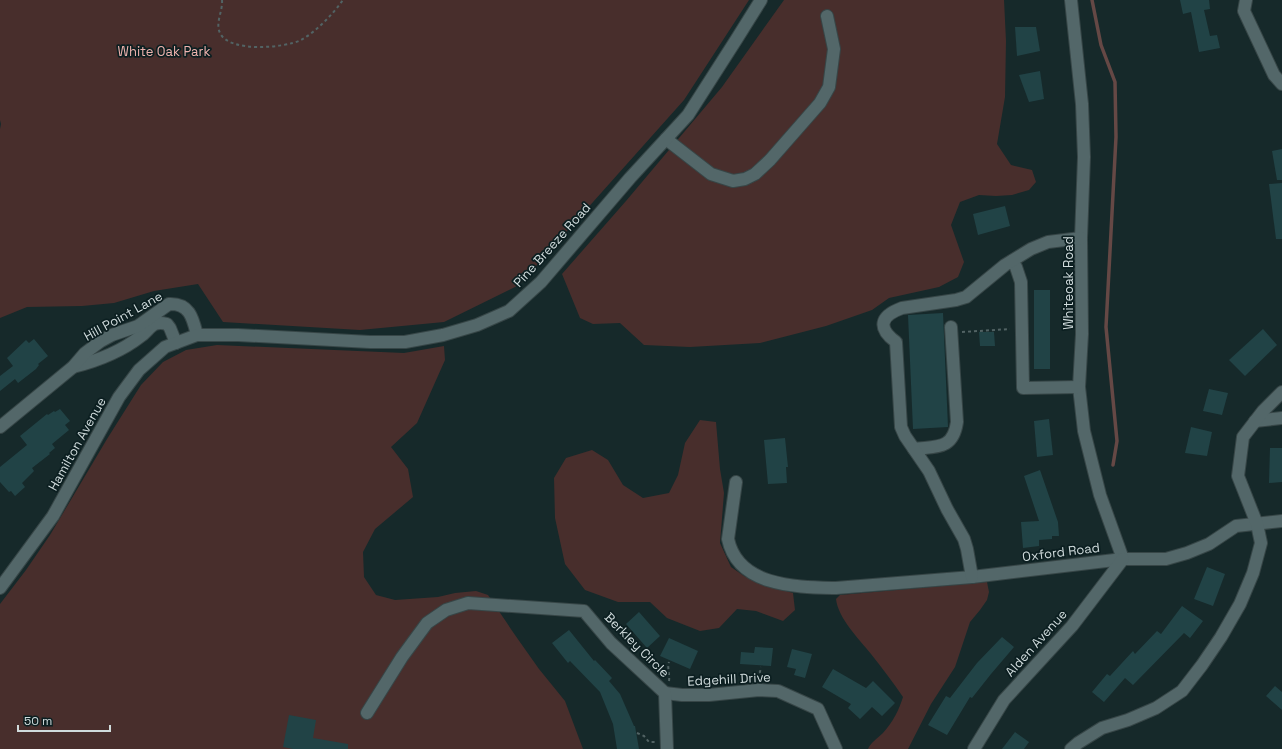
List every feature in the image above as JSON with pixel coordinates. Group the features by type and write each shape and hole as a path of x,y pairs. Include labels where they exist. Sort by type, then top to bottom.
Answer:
{"street":[{"name":"Pine Breeze Road","path":"197,335 238,335 370,342 405,342 443,335 477,324 509,311 541,282 630,178 688,115 761,0"},
{"name":"Whiteoak Road","path":"1071,0 1082,104 1084,158 1081,238 1082,334 1079,387 1084,431 1100,495 1124,559"},
{"path":"1246,0 1244,11 1274,75 1282,84"},
{"path":"666,139 711,174 733,181 745,179 755,174 770,160 820,102 829,87 834,49 827,16"},
{"path":"972,577 968,549 964,539 928,472 904,436 900,427 896,342 884,331 884,319 894,311 902,308 956,300 966,297 1012,261 1040,244 1061,239 1081,238"},
{"path":"1012,261 1016,267 1021,282 1022,388 1079,387"},
{"name":"Hill Point Lane","path":"73,367 97,360 119,350 169,304 175,304 185,309 193,318 197,335"},
{"name":"Hill Point Lane","path":"0,427 73,367 84,353 112,335 137,333 161,323 168,324 176,343"},
{"path":"914,449 943,446 949,443 956,432 957,422 951,329"},
{"name":"Hamilton Avenue","path":"0,588 53,516 119,397 139,370 165,347 197,335"},
{"path":"91,348 97,360"},
{"path":"1071,749 1102,728 1128,720 1156,708 1182,691 1217,643 1240,604 1253,573 1261,543 1257,524 1238,476 1243,437 1263,411 1282,392"},
{"path":"1255,421 1282,418"},
{"name":"Oxford Road","path":"736,482 728,539 730,548 735,557 743,566 755,575 773,582 795,586 836,588 972,577 1124,559 1166,559 1187,553 1209,544 1236,526 1282,521"},
{"name":"Alden Avenue","path":"974,749 1004,700 1072,626 1124,559"},
{"name":"Berkley Circle","path":"367,713 402,657 427,623 446,610 468,602 584,611 611,643 666,689 663,746"},
{"name":"Edgehill Drive","path":"666,689 682,695 759,690 778,691 818,709 836,749"}],"path":[{"path":"222,0 218,26 220,34 226,41 258,47 276,46 300,40 321,25 343,0"},
{"path":"951,329 1022,329"},
{"path":"666,689 670,678 668,668 669,662"},
{"path":"750,683 751,677 760,672 761,667"},
{"path":"637,733 644,736 649,742 663,746"}],"green space":[{"name":"White Oak Park","path":"0,0 749,0 684,100 519,285 444,322 360,330 223,322 198,284 154,291 114,303 82,306 27,307 0,318"},
{"path":"784,0 1004,0 1006,41 1005,97 997,144 1011,165 1032,170 1036,182 1029,190 1012,195 979,195 960,202 951,225 964,262 958,277 939,287 889,298 872,310 826,326 760,343 690,347 644,345 620,323 593,324 580,318 562,274 722,87"},
{"path":"217,345 404,353 444,346 445,360 417,423 391,447 408,469 413,497 375,529 363,552 364,577 376,595 395,600 438,597 455,593 476,591 488,595 539,669 565,701 583,749 0,749 0,604 50,535 141,385 163,362 186,350"},
{"path":"700,420 716,422 720,469 724,493 720,543 731,567 744,576 769,586 793,593 795,610 783,621 756,611 737,609 719,628 700,631 667,618 650,602 618,602 585,590 565,564 555,518 554,478 566,458 592,450 608,460 623,485 643,498 669,493 678,475 685,443"},
{"path":"987,582 989,592 987,600 970,622 955,667 931,704 908,749 868,749 872,742 890,725 898,711 903,697 845,621 836,599 840,595"}],"building":[{"path":"1180,0 1209,0 1210,9 1204,10 1210,36 1217,35 1220,48 1199,52 1191,12 1183,14"},
{"path":"1015,27 1036,27 1040,51 1017,56"},
{"path":"1040,71 1044,99 1029,102 1019,75"},
{"path":"1282,149 1282,180 1277,180 1272,151"},
{"path":"1282,183 1282,239 1276,239 1269,184"},
{"path":"1005,206 1010,226 978,235 973,214"},
{"path":"1034,290 1050,290 1050,369 1034,369"},
{"path":"943,313 948,427 913,429 908,315"},
{"path":"1263,329 1277,345 1245,376 1229,360"},
{"path":"979,332 994,332 995,346 980,346"},
{"path":"34,339 48,356 38,364 39,365 36,369 18,383 15,379 0,391 0,376 13,366 7,358 26,340 29,343"},
{"path":"1209,389 1228,393 1222,415 1203,411"},
{"path":"60,409 70,421 65,425 69,430 52,444 55,448 49,453 50,454 32,468 34,471 22,483 25,487 15,496 0,482 0,467 27,445 20,436 47,414 48,415"},
{"path":"1049,419 1053,455 1037,457 1034,421"},
{"path":"1191,427 1212,432 1207,456 1185,453"},
{"path":"785,438 788,467 786,467 787,483 768,484 764,440"},
{"path":"1270,448 1282,448 1282,482 1269,483"},
{"path":"1040,470 1058,522 1059,536 1052,536 1052,539 1039,540 1039,546 1023,548 1021,522 1039,521 1024,476"},
{"path":"1207,567 1225,574 1213,606 1194,599"},
{"path":"1182,606 1203,621 1190,638 1184,633 1133,685 1125,678 1104,702 1092,692 1107,674 1110,676 1133,651 1135,654 1157,631 1161,634"},
{"path":"639,612 660,636 647,648 626,624"},
{"path":"569,630 594,661 595,660 612,678 609,681 620,694 635,726 639,749 617,749 613,724 600,692 570,661 568,663 552,643"},
{"path":"1002,637 1014,647 972,698 970,697 947,735 928,725 946,696 950,698 977,663"},
{"path":"669,638 698,651 690,669 660,656"},
{"path":"755,647 773,648 771,666 740,664 741,652 754,653"},
{"path":"792,649 812,654 805,678 794,675 796,669 787,667"},
{"path":"833,669 866,688 873,681 895,703 882,716 872,707 860,719 848,708 851,704 822,687"},
{"path":"1275,686 1282,692 1282,710 1266,696"},
{"path":"289,715 316,720 313,738 348,744 348,749 293,749 283,747"},
{"path":"1015,732 1029,742 1024,749 1002,749"}],"waterway":[{"path":"1092,0 1101,45 1115,82 1116,137 1106,327 1117,441 1113,465"}]}
